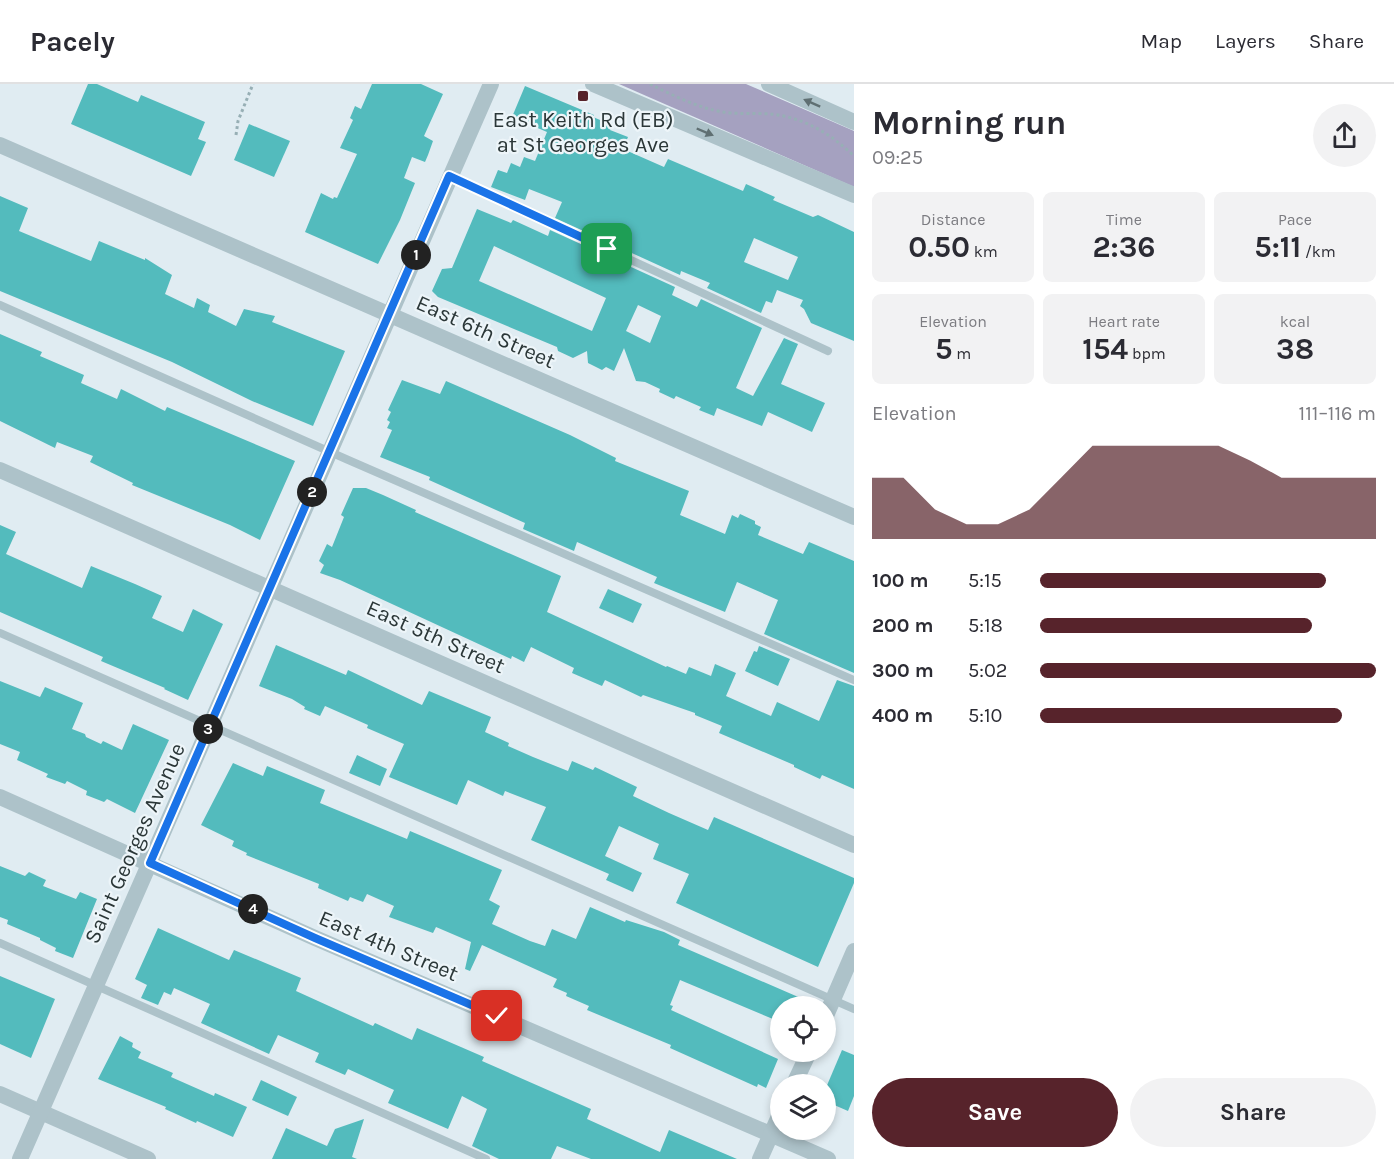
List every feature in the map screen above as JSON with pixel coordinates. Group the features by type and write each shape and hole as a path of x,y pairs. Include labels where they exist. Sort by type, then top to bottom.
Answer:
{"street":[{"name":"Saint Georges Avenue","path":"20,1159 491,84"},
{"path":"593,84 854,195"},
{"path":"769,84 854,122"},
{"name":"East 6th Street","path":"0,145 854,517"},
{"name":"East 5th Street","path":"0,470 854,845"},
{"name":"East 4th Street","path":"0,797 326,942 770,1134"},
{"path":"835,996 854,951"},
{"path":"0,1094 148,1159"},
{"path":"760,1159 770,1136"},
{"name":"East 4th Street","path":"785,1140 828,1159"}],"lane":[{"path":"449,176 828,351"},
{"path":"0,305 330,452 854,680"},
{"path":"0,633 824,996"},
{"path":"0,943 486,1159"},
{"path":"836,1001 854,1009"}],"path":[{"path":"236,135 238,121 253,84"},
{"path":"650,84 722,112 793,118 826,132 854,156"}],"shaded area":[{"path":"619,84 746,84 854,131 854,187"}],"building":[{"path":"88,84 97,84 138,102 141,95 205,122 198,139 206,142 191,176 71,124"},
{"path":"372,84 421,84 443,94 424,136 433,141 428,155 425,162 412,157 404,178 415,183 378,264 305,232 321,193 333,199 337,198 357,154 340,148 353,120 350,118 355,106 361,109"},
{"path":"525,86 612,125 610,130 628,137 623,149 664,167 668,159 743,191 746,184 775,197 773,200 813,217 818,215 854,232 854,341 811,323 800,306 803,300 777,290 772,303 766,301 761,313 707,288 710,283 681,271 680,275 555,218 562,202 529,189 525,200 491,187 498,170 507,173 511,163 520,167 524,157 535,161 547,132 512,117","holes":["754,238 798,257 788,280 744,262"]},
{"path":"249,124 290,141 274,177 234,160"},
{"path":"0,196 28,208 19,231 91,261 99,241 145,260 145,258 172,275 165,294 194,308 197,298 210,305 208,312 236,326 244,309 275,316 272,322 345,351 313,426 252,401 172,362 0,291"},
{"path":"477,209 511,223 513,220 548,236 550,230 675,287 672,295 697,307 701,299 762,328 736,388 753,396 784,338 798,344 781,384 825,403 812,432 768,412 762,426 717,408 714,416 699,410 701,407 676,396 674,399 659,392 660,389 645,382 636,381 624,348 614,371 606,367 602,370 588,363 587,351 573,358 558,351 557,347 438,297 432,291 442,269 452,268","holes":["494,246 606,298 592,331 479,281","638,305 661,316 650,343 626,331"]},
{"path":"0,334 42,352 40,356 84,375 81,383 117,399 121,389 165,411 167,407 295,461 260,540 230,525 132,485 133,483 90,462 93,456 57,442 55,448 0,421"},
{"path":"402,380 440,394 446,381 570,435 616,458 615,461 689,491 680,515 725,534 732,515 738,518 740,514 755,521 755,524 761,527 758,535 803,554 809,542 854,561 854,673 764,634 778,600 737,582 725,612 654,583 657,577 577,542 574,551 523,529 525,523 429,480 430,477 380,457 392,430 387,428 390,422 387,420 391,412 388,410"},
{"path":"353,488 366,488 383,495 416,510 415,512 561,576 547,612 686,674 689,667 711,676 715,664 736,673 726,696 771,716 777,702 819,721 837,680 854,686 854,789 822,775 820,779 794,765 719,733 722,726 695,715 695,713 643,695 641,697 605,680 602,686 572,673 574,668 531,647 524,662 512,656 511,659 340,580 320,573 324,565 319,561 327,544 332,547 344,517 341,515"},
{"path":"0,525 16,532 6,554 82,588 91,566 162,596 152,618 183,632 193,609 223,624 188,700 101,661 103,657 0,612"},
{"path":"608,589 642,604 633,623 599,608"},
{"path":"276,645 346,675 348,670 422,705 429,691 491,717 485,732 533,757 568,771 572,761 593,770 595,767 637,787 633,796 708,830 714,817 854,878 854,883 818,967 676,903 689,874 653,859 659,844 619,826 605,856 642,873 633,892 606,880 609,874 531,840 546,807 505,791 503,796 468,780 457,805 389,777 404,744 325,706 320,716 304,709 305,707 292,699 259,686"},
{"path":"759,646 790,659 778,686 745,671 754,651 757,652"},
{"path":"0,681 40,697 45,687 83,703 72,729 101,744 103,741 122,750 133,724 169,740 135,813 107,799 104,802 86,795 87,791 67,781 65,784 46,777 48,774 17,760 20,752 0,744"},
{"path":"357,755 387,769 380,786 349,773"},
{"path":"233,763 263,776 267,766 325,790 320,803 407,839 410,831 502,870 489,900 500,906 492,924 530,941 545,946 552,929 576,939 590,907 625,922 626,920 664,932 680,940 678,945 796,996 770,996 770,1018 680,980 670,1005 673,1006 671,1010 770,1055 770,1062 777,1062 766,1088 758,1084 757,1087 670,1048 671,1045 587,1010 589,1006 566,996 567,993 553,987 557,979 482,945 470,971 465,969 471,942 436,927 433,933 389,917 394,906 367,894 363,902 350,897 348,901 318,888 319,884 246,855 247,853 232,846 234,841 201,825"},
{"path":"0,866 25,876 29,872 46,880 43,886 76,899 80,892 97,899 73,958 55,951 56,948 40,938 7,924 8,920 0,917"},
{"path":"158,928 229,960 234,950 301,978 296,991 373,1026 375,1023 412,1040 417,1028 484,1057 482,1061 591,1109 587,1119 660,1152 669,1130 737,1159 591,1159 557,1146 551,1159 499,1159 472,1146 487,1109 462,1096 448,1129 388,1103 394,1090 348,1069 345,1075 315,1062 319,1053 278,1035 269,1054 201,1023 210,1004 174,988 171,995 164,992 158,1005 141,998 147,985 135,979"},
{"path":"0,976 55,999 31,1058 0,1044"},
{"path":"120,1036 133,1043 132,1047 141,1052 138,1058 173,1073 171,1077 214,1096 215,1093 247,1107 233,1137 98,1079"},
{"path":"842,1050 854,1055 854,1096 848,1111 836,1106 836,1074 832,1074"},
{"path":"261,1080 297,1097 288,1116 252,1100"},
{"path":"364,1119 352,1157 357,1159 272,1159 286,1128 327,1146 335,1129"}],"place":[{"name":"East Keith Rd (EB) at St Georges Ave","path":"583,96"}],"route":[{"path":"497,1016 315,938 150,863 449,176 607,249"}]}
